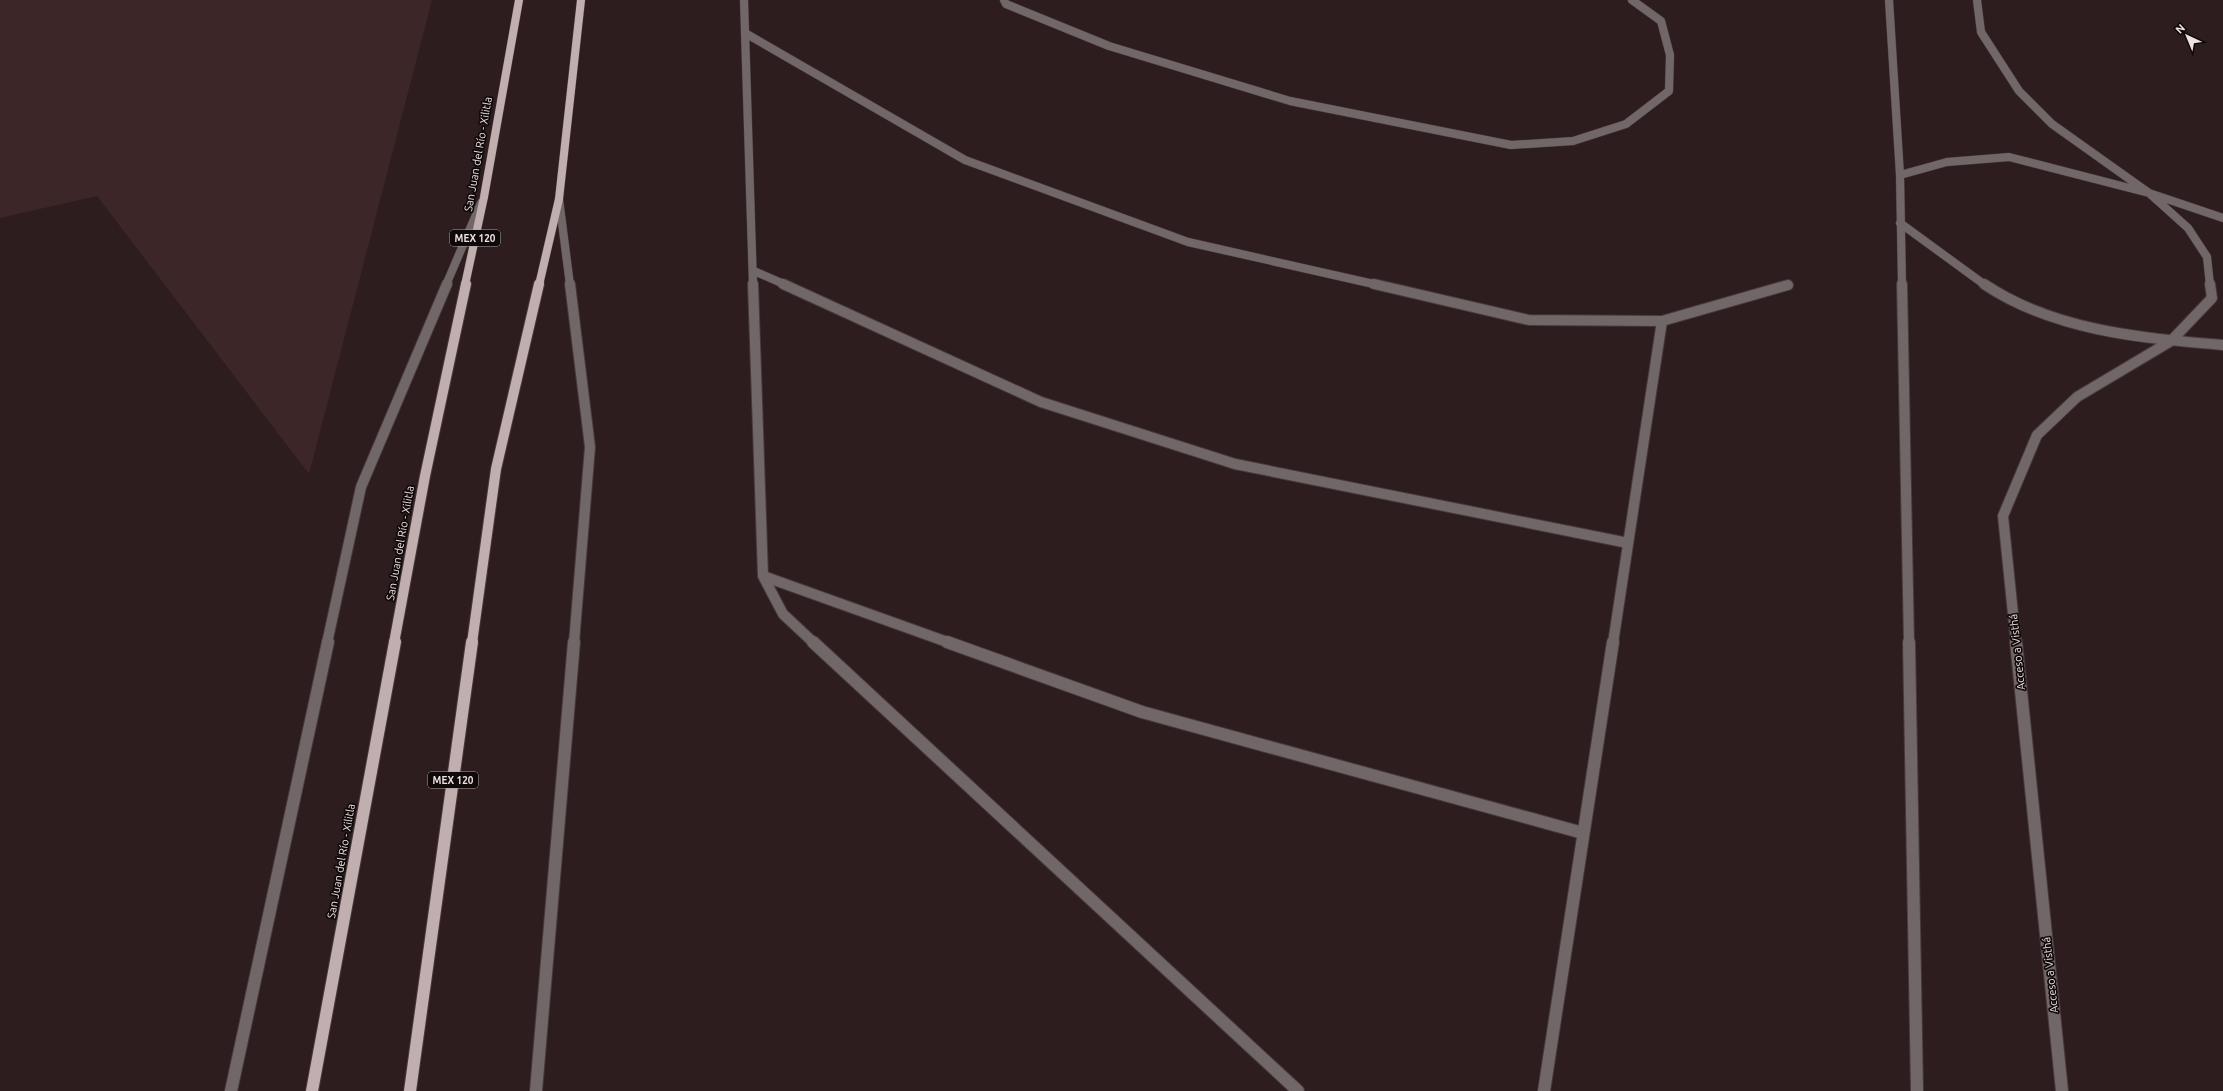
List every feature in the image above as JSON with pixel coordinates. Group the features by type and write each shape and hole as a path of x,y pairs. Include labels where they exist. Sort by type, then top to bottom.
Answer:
{"main road":[{"name":"San Juan del Río - Xilitla","path":"312,1091 425,476 484,197 519,0"},
{"name":"MEX 120","path":"410,1091 496,469 559,199 581,0"}],"street":[{"path":"744,0 763,576 783,614 1298,1091"},
{"path":"1004,0 1006,4 1109,46 1290,101 1511,145 1573,142 1626,124 1669,91 1670,55 1661,21 1632,0"},
{"path":"1889,0 1900,175 1917,1091"},
{"path":"1978,0 1982,32 2019,91 2052,124 2149,193"},
{"path":"745,32 965,160 1188,242 1529,320 1662,321 1788,285"},
{"path":"1900,175 1947,162 2009,156 2149,193 2223,218"},
{"name":"Acceso a Visthá","path":"2062,1091 2003,516 2037,435 2077,397 2171,341 2212,298 2207,257 2188,228 2149,193"},
{"path":"231,1091 361,487 484,197"},
{"path":"536,1091 590,447 559,199"},
{"path":"1900,223 1983,284 2021,305 2075,324 2171,341 2223,344"},
{"path":"754,271 1041,402 1234,464 1628,543"},
{"path":"1544,1091 1662,321"},
{"path":"763,576 1142,712 1583,833"}],"shaded area":[{"path":"0,0 432,0 309,474 97,196 0,218"}]}
